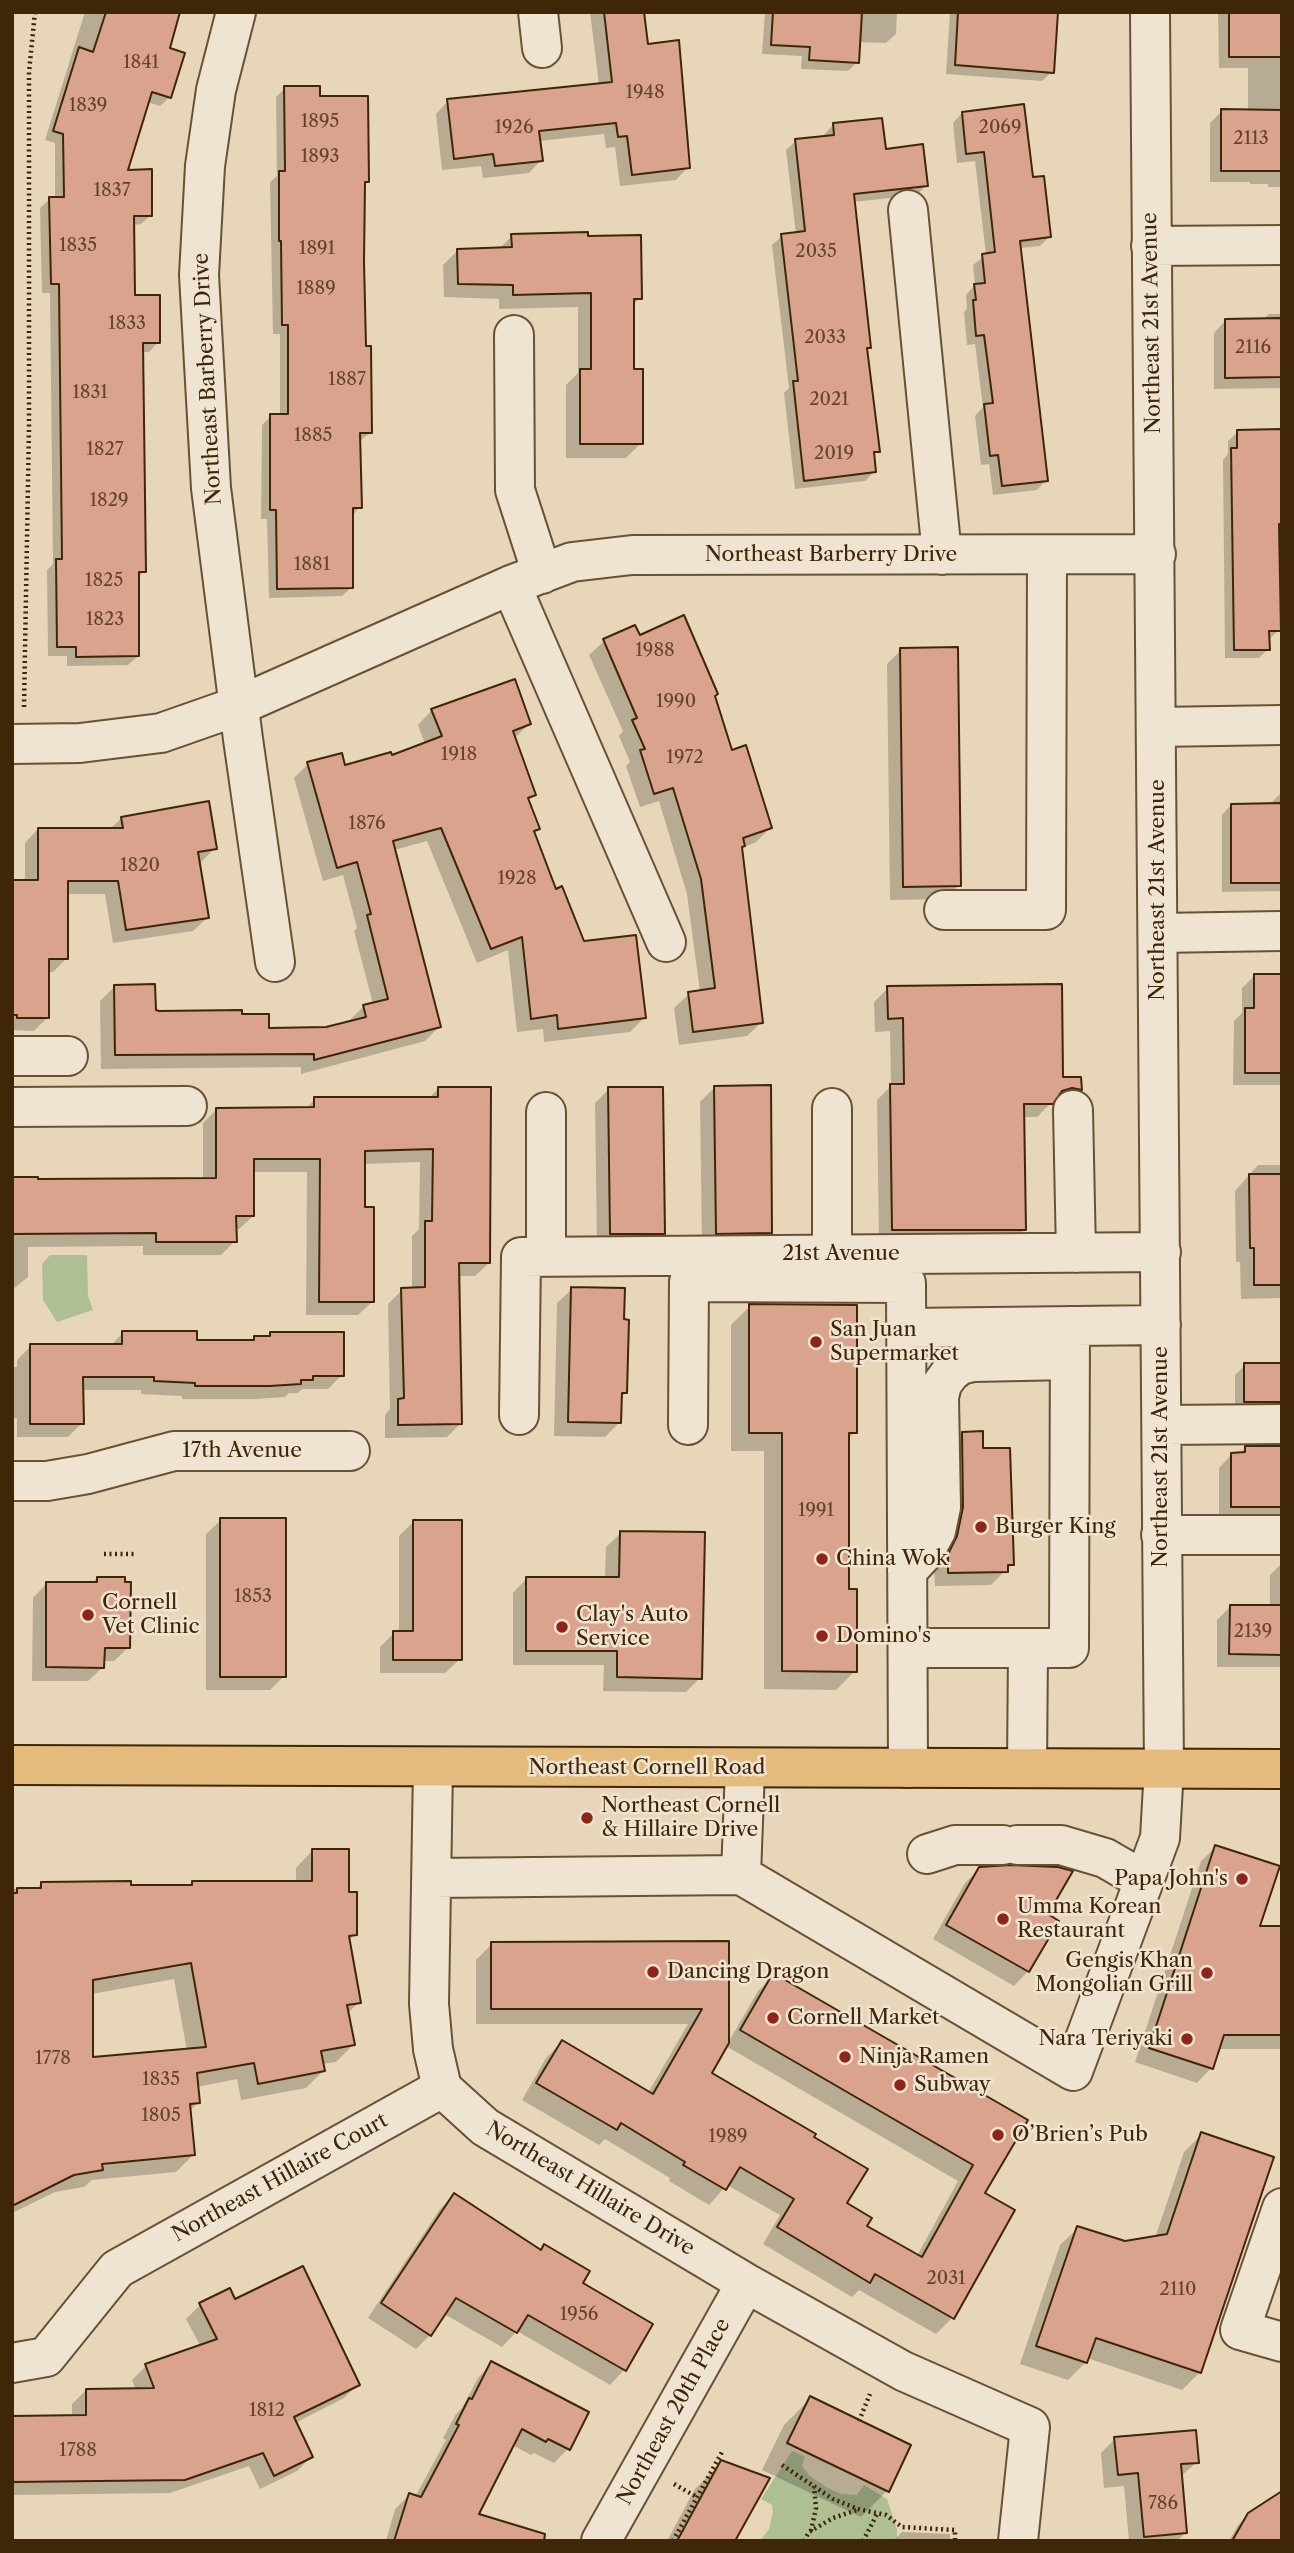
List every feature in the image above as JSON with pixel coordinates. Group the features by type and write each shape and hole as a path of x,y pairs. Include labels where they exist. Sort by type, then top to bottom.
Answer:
{"highway":[{"name":"Northeast Cornell Road","path":"12,1765 1282,1769"}],"street":[{"name":"Northeast Barberry Drive","path":"236,12 216,90 205,166 200,275 211,488 238,706 275,962"},
{"name":"Northeast 21st Avenue","path":"741,1875 1073,2071 1160,1838 1164,1768 1150,12"},
{"path":"908,210 942,555"},
{"path":"1151,246 1282,244"},
{"path":"514,335 515,490 526,580 666,942"},
{"name":"Northeast Barberry Drive","path":"18,728 80,743 160,733 238,706 572,562 632,555 1156,554"},
{"path":"944,910 1046,910 1047,555"},
{"path":"1157,727 1282,725"},
{"path":"1158,933 1282,931"},
{"path":"12,1056 68,1056"},
{"path":"12,1107 187,1106"},
{"path":"832,1108 832,1254"},
{"path":"1073,1110 1076,1253"},
{"path":"519,1415 546,1112"},
{"name":"21st Avenue","path":"533,1257 1161,1252"},
{"path":"688,1425 689,1282 906,1283 908,1768"},
{"path":"907,1571 924,1553 936,1531 941,1507 939,1397 942,1384 950,1373 973,1362 1161,1325"},
{"path":"906,1328 1070,1343"},
{"path":"908,1648 1069,1648 1070,1343"},
{"path":"1162,1425 1282,1424"},
{"name":"17th Avenue","path":"12,1481 47,1481 88,1474 173,1451 350,1451"},
{"path":"1161,1535 1282,1535"},
{"path":"1027,1768 1028,1648"},
{"path":"433,1768 429,2004 433,2049 442,2088"},
{"path":"432,1878 741,1875 745,1768"},
{"path":"927,1854 955,1845 1061,1845 1105,1857 1143,1880"},
{"name":"Northeast Hillaire Court","path":"12,2363 46,2357 117,2269 442,2088"},
{"name":"Northeast Hillaire Drive","path":"442,2088 485,2127 746,2283 903,2371 1030,2427 1018,2541"},
{"path":"1282,2208 1240,2330 1282,2342"},
{"name":"Northeast 20th Place","path":"601,2541 746,2283"}],"path":[{"path":"18,728 29,427 29,72 35,12"},
{"path":"104,1554 137,1554"},
{"path":"673,2541 722,2452"},
{"path":"782,2465 833,2499 858,2509 886,2515 902,2527 955,2530 955,2541"},
{"path":"804,2541 811,2531 816,2508 813,2485"},
{"path":"811,2531 833,2518 858,2509"},
{"path":"863,2541 877,2514"}],"green space":[{"path":"50,1255 87,1255 88,1296 93,1310 57,1322 43,1300 42,1264"},
{"path":"792,2451 805,2457 802,2466 810,2476 826,2487 841,2494 857,2495 864,2485 887,2499 897,2529 897,2541 760,2541 769,2529 773,2512 772,2505 761,2499"}],"building":[{"path":"106,12 180,12 170,48 185,53 171,98 152,92 128,170 152,169 152,216 134,216 135,295 160,295 160,343 143,343 146,572 139,572 139,656 76,657 76,647 57,647 56,559 62,559 59,284 51,284 49,197 64,197 63,134 53,131 79,47 93,52"},
{"path":"604,12 644,12 648,44 679,40 690,168 632,175 627,136 618,137 616,123 539,131 543,161 495,166 493,154 454,159 447,99 612,82"},
{"path":"773,12 862,12 859,63 809,60 810,47 771,45"},
{"path":"958,12 1058,12 1054,73 955,65"},
{"path":"1229,12 1282,12 1282,57 1229,57"},
{"path":"284,86 320,86 320,96 368,96 369,182 365,182 364,262 366,346 371,346 372,433 360,433 362,508 353,508 353,588 277,589 276,510 270,510 270,414 288,414 288,325 282,325 279,241 279,171 285,171"},
{"path":"1024,104 1033,177 1044,176 1051,237 1020,241 1048,481 1002,486 998,455 990,456 984,404 993,403 984,335 976,336 973,300 976,300 974,284 985,283 982,254 995,252 984,152 966,154 962,112"},
{"path":"1221,109 1282,110 1282,171 1221,171"},
{"path":"882,118 886,149 923,144 928,186 854,194 871,348 867,348 880,452 874,452 876,472 804,481 793,381 798,381 781,234 805,231 795,139 834,135 833,123"},
{"path":"588,232 588,236 641,235 642,299 634,299 634,369 643,369 643,444 580,444 580,369 591,369 591,293 513,295 513,285 458,284 457,249 512,247 511,234"},
{"path":"1282,318 1282,377 1225,378 1225,319"},
{"path":"1282,429 1282,524 1279,524 1281,631 1269,631 1270,650 1234,650 1231,448 1237,448 1237,430"},
{"path":"684,615 718,694 715,696 732,750 746,745 772,828 743,838 745,846 742,847 763,1023 693,1032 688,992 715,988 701,879 673,788 654,794 640,750 645,749 632,720 637,718 603,639 635,625 640,635"},
{"path":"958,647 961,886 903,887 900,648"},
{"path":"515,679 531,724 513,731 536,795 528,798 540,829 534,831 556,889 562,886 584,941 636,935 646,1018 558,1029 557,1015 531,1019 522,937 491,949 441,828 393,841 441,1027 314,1060 314,1054 115,1055 114,985 155,984 156,1010 159,1011 242,1010 242,1014 269,1014 269,1028 326,1027 366,1017 363,1005 388,999 367,915 371,914 357,862 337,868 307,762 342,753 345,765 391,752 392,755 442,736 431,709"},
{"path":"209,801 217,849 198,852 209,918 126,930 118,881 68,881 68,959 49,959 49,1018 17,1018 17,1015 12,1015 12,880 38,880 38,828 123,828 121,817"},
{"path":"1282,803 1282,883 1231,883 1231,804"},
{"path":"1254,974 1282,974 1282,1073 1245,1073 1245,1008 1254,1008"},
{"path":"1062,984 1063,1077 1081,1077 1082,1090 1072,1088 1062,1091 1053,1104 1024,1104 1026,1230 892,1230 890,1084 904,1084 903,1018 888,1019 887,986"},
{"path":"771,1085 772,1233 716,1234 714,1086"},
{"path":"438,1087 491,1087 490,1263 459,1263 462,1424 398,1425 398,1399 404,1398 401,1288 425,1287 425,1221 432,1221 433,1149 365,1151 365,1207 374,1207 374,1302 319,1302 320,1159 254,1159 254,1216 236,1216 237,1242 156,1242 156,1233 12,1234 12,1177 216,1178 216,1108 314,1107 314,1097 438,1097"},
{"path":"608,1087 663,1087 665,1234 610,1234"},
{"path":"1249,1174 1282,1174 1282,1285 1254,1285 1254,1248 1250,1248"},
{"path":"571,1287 625,1288 624,1319 629,1320 627,1393 622,1393 621,1423 568,1422"},
{"path":"749,1304 857,1305 857,1433 849,1433 849,1589 857,1589 857,1672 782,1671 782,1433 749,1433"},
{"path":"122,1331 197,1331 197,1340 254,1340 254,1336 270,1336 270,1332 344,1332 344,1376 313,1376 313,1380 301,1380 301,1384 270,1386 195,1386 195,1383 154,1381 154,1377 83,1377 84,1424 30,1424 30,1344 122,1344"},
{"path":"1244,1363 1282,1363 1282,1402 1244,1402"},
{"name":"Burger King","path":"983,1431 983,1448 1010,1448 1014,1565 1008,1565 1008,1572 948,1573 948,1554 957,1536 963,1507 962,1432"},
{"path":"1245,1446 1282,1446 1282,1507 1231,1507 1231,1453 1245,1452"},
{"path":"220,1518 286,1518 286,1677 220,1677"},
{"path":"413,1520 462,1520 462,1660 393,1660 393,1631 413,1631"},
{"path":"620,1531 705,1532 702,1679 617,1677 617,1651 526,1651 526,1577 619,1577"},
{"name":"Cornell Vet Clinic","path":"97,1577 125,1577 125,1582 131,1582 130,1648 105,1648 104,1668 46,1667 46,1582 97,1582"},
{"path":"1230,1605 1282,1605 1282,1655 1229,1654"},
{"path":"1215,1845 1280,1866 1260,1926 1282,1926 1282,2035 1224,2035 1213,2069 1149,2048"},
{"path":"312,1849 349,1849 349,1892 357,1892 357,1935 349,1936 361,2003 347,2005 355,2045 321,2051 325,2071 258,2084 254,2063 197,2073 200,2103 190,2104 195,2155 102,2164 103,2170 74,2175 12,2206 12,1893 17,1893 17,1888 41,1888 41,1882 131,1881 131,1885 192,1885 192,1881 312,1881","holes":["191,1963 206,2047 93,2057 93,1980"]},
{"path":"979,1867 1058,1867 1073,1871 1048,1914 1059,1921 1029,1972 946,1925"},
{"path":"729,1941 729,2043 712,2073 816,2134 814,2137 868,2169 847,2203 872,2218 867,2226 922,2257 973,2165 740,2030 773,1973 1028,2120 985,2193 1015,2210 954,2319 875,2274 870,2283 777,2227 794,2199 740,2167 726,2190 621,2123 617,2130 536,2083 562,2040 653,2094 702,2009 491,2009 491,1942"},
{"path":"1201,2132 1274,2157 1201,2373 1096,2338 1087,2363 1036,2346 1077,2226 1125,2241 1167,2234"},
{"path":"454,2193 541,2250 544,2244 590,2271 583,2283 653,2324 626,2371 528,2315 517,2333 456,2298 431,2336 381,2303"},
{"path":"303,2266 360,2385 294,2417 313,2457 274,2476 263,2453 185,2480 12,2482 12,2416 86,2415 86,2389 154,2388 145,2364 217,2339 199,2303 230,2288 235,2299"},
{"path":"491,2361 589,2412 570,2450 548,2439 546,2442 522,2429 479,2514 545,2534 544,2541 394,2541 409,2493 421,2497 459,2425 456,2424 469,2398 472,2399"},
{"path":"810,2396 911,2445 889,2492 787,2443"},
{"path":"1196,2430 1199,2463 1181,2464 1187,2533 1144,2537 1138,2473 1118,2475 1114,2437"},
{"path":"721,2460 770,2478 735,2541 677,2541"},
{"path":"1282,2491 1282,2541 1232,2541 1248,2513"}],"place":[{"name":"San Juan Supermarket","path":"816,1342"},
{"name":"Burger King","path":"981,1527"},
{"name":"China Wok","path":"822,1559"},
{"name":"Cornell Vet Clinic","path":"88,1615"},
{"name":"Clay's Auto Service","path":"562,1627"},
{"name":"Domino's","path":"822,1636"},
{"name":"Northeast Cornell & Hillaire Drive","path":"587,1818"},
{"name":"Papa John's","path":"1242,1879"},
{"name":"Umma Korean Restaurant","path":"1003,1919"},
{"name":"Dancing Dragon","path":"653,1972"},
{"name":"Gengis Khan Mongolian Grill","path":"1207,1973"},
{"name":"Cornell Market","path":"773,2018"},
{"name":"Nara Teriyaki","path":"1187,2039"},
{"name":"Ninja Ramen","path":"845,2057"},
{"name":"Subway","path":"900,2085"},
{"name":"O’Brien’s Pub","path":"998,2135"}]}
